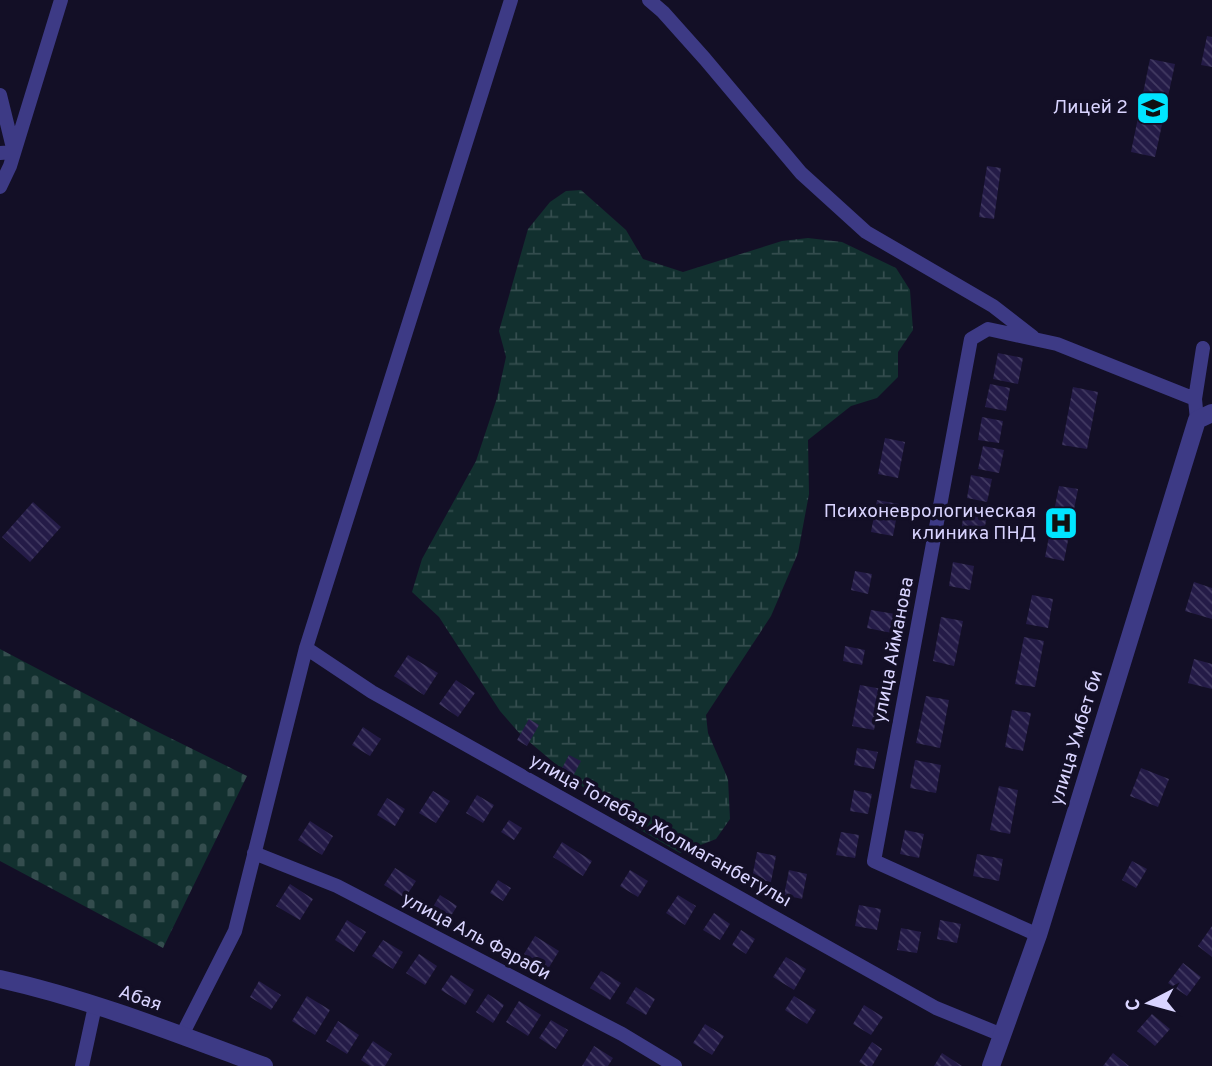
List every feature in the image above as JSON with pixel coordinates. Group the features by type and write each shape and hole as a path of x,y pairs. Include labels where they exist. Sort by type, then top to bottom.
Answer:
{"street":[{"path":"7,152 61,0"},
{"path":"182,1035 235,931 306,648 511,0"},
{"path":"649,0 705,59 802,173 866,232 993,306 1037,340"},
{"path":"0,95 10,166 0,187"},
{"name":"улица Айманова","path":"1038,935 874,861 971,339 988,329 1057,344 1195,399"},
{"path":"1203,348 1195,399 1205,417"},
{"name":"улица Умбет би","path":"991,1066 1038,935 1205,417"},
{"name":"улица Толебая Жолмаганбетулы","path":"306,648 372,692 936,1008 1002,1035"},
{"name":"улица Аль Фараби","path":"254,852 337,886 622,1034 675,1066"},
{"name":"Абая","path":"0,979 95,1006 264,1066"},
{"path":"82,1066 95,1006"}],"green space":[{"path":"581,190 626,230 643,259 683,272 782,241 808,238 842,242 896,268 910,290 913,330 898,352 898,377 877,398 851,406 808,440 809,494 798,553 771,616 706,715 708,733 728,779 730,819 716,839 680,853 620,818 521,735 500,711 439,617 412,592 422,559 476,461 497,398 506,357 499,331 528,229 550,202 566,191"},
{"path":"0,649 247,776 163,948 0,861"}],"building":[{"path":"1207,36 1212,37 1212,67 1201,65"},
{"name":"Лицей 2","path":"1150,59 1175,64 1155,157 1131,152"},
{"path":"987,166 1001,168 994,219 979,217"},
{"path":"998,353 1023,358 1018,384 993,379"},
{"path":"990,384 1010,388 1006,411 985,407"},
{"path":"1073,387 1098,392 1087,449 1062,445"},
{"path":"982,417 1003,421 999,443 978,440"},
{"path":"885,438 905,442 898,478 878,474"},
{"path":"983,446 1004,450 999,473 978,469"},
{"path":"971,475 992,479 987,502 967,498"},
{"name":"Психоневрологическая клиника ПНД","path":"1059,486 1078,489 1064,561 1045,557"},
{"path":"877,500 899,504 893,536 871,532"},
{"path":"33,502 61,527 30,562 2,537"},
{"path":"965,508 988,512 983,535 961,530"},
{"path":"953,562 974,566 970,590 949,586"},
{"path":"855,571 872,574 868,594 851,590"},
{"path":"1194,582 1212,588 1212,619 1185,611"},
{"path":"1032,595 1053,599 1048,628 1026,624"},
{"path":"871,610 895,614 892,633 867,628"},
{"path":"941,617 963,621 954,666 933,661"},
{"path":"1024,637 1044,641 1035,687 1015,684"},
{"path":"845,646 865,650 862,665 843,661"},
{"path":"408,655 438,673 424,695 394,676"},
{"path":"1194,659 1212,664 1212,689 1188,683"},
{"path":"456,680 475,693 458,717 439,704"},
{"path":"860,685 882,689 874,730 852,726"},
{"path":"926,696 949,700 940,748 916,743"},
{"path":"1012,710 1031,713 1023,751 1005,747"},
{"path":"529,719 539,725 527,746 517,740"},
{"path":"363,727 381,739 370,756 352,745"},
{"path":"857,748 878,752 874,769 854,765"},
{"path":"569,755 581,761 571,780 559,774"},
{"path":"915,760 941,765 936,793 910,788"},
{"path":"1141,768 1169,779 1158,807 1130,796"},
{"path":"999,786 1018,790 1010,834 990,830"},
{"path":"854,790 872,794 868,814 850,811"},
{"path":"433,791 450,801 436,823 419,813"},
{"path":"477,795 494,805 483,823 466,813"},
{"path":"387,798 405,809 395,826 377,815"},
{"path":"509,820 522,828 514,840 501,832"},
{"path":"310,821 333,836 322,855 298,840"},
{"path":"905,830 924,834 919,858 900,854"},
{"path":"841,832 859,835 855,858 836,855"},
{"path":"562,842 592,861 583,876 553,857"},
{"path":"757,852 776,856 771,882 752,878"},
{"path":"977,854 1003,859 999,881 973,876"},
{"path":"1132,861 1147,869 1136,888 1122,880"},
{"path":"395,868 416,881 405,898 384,885"},
{"path":"630,870 648,881 638,897 620,886"},
{"path":"789,870 807,874 802,899 784,895"},
{"path":"498,880 511,888 503,901 490,893"},
{"path":"290,884 313,899 300,920 276,906"},
{"path":"440,895 457,906 448,921 431,910"},
{"path":"678,895 696,906 685,925 666,913"},
{"path":"859,905 881,909 877,930 855,926"},
{"path":"714,913 730,924 720,940 703,930"},
{"path":"347,920 366,932 354,952 335,940"},
{"path":"940,920 961,924 957,943 937,939"},
{"path":"1212,926 1212,957 1198,946"},
{"path":"901,928 921,932 917,953 897,950"},
{"path":"741,930 755,939 746,954 732,945"},
{"path":"535,936 559,951 548,969 524,954"},
{"path":"383,940 403,952 393,969 372,956"},
{"path":"419,954 437,966 425,985 406,973"},
{"path":"786,957 806,969 794,990 773,977"},
{"path":"1183,963 1201,977 1187,996 1168,983"},
{"path":"601,971 621,983 610,1000 590,988"},
{"path":"451,975 474,990 465,1005 441,990"},
{"path":"259,981 281,995 271,1010 250,997"},
{"path":"636,987 655,999 646,1015 626,1003"},
{"path":"488,994 504,1005 493,1023 476,1012"},
{"path":"307,996 330,1010 315,1035 292,1021"},
{"path":"794,996 816,1010 807,1024 785,1010"},
{"path":"519,1001 541,1015 528,1036 506,1022"},
{"path":"864,1005 883,1017 871,1035 853,1024"},
{"path":"1152,1014 1170,1029 1155,1046 1137,1031"},
{"path":"551,1020 568,1030 556,1049 539,1038"},
{"path":"338,1021 359,1035 347,1054 326,1041"},
{"path":"705,1024 724,1036 712,1055 693,1043"},
{"path":"373,1041 392,1054 385,1066 370,1066 361,1060"},
{"path":"872,1042 882,1049 872,1066 866,1066 859,1062"},
{"path":"594,1046 613,1058 608,1066 582,1066"},
{"path":"942,1053 962,1066 934,1066"},
{"path":"1113,1053 1129,1066 1103,1066"}],"place":[{"name":"Лицей 2","path":"1153,108"},
{"name":"Психоневрологическая клиника ПНД","path":"1061,523"}]}
